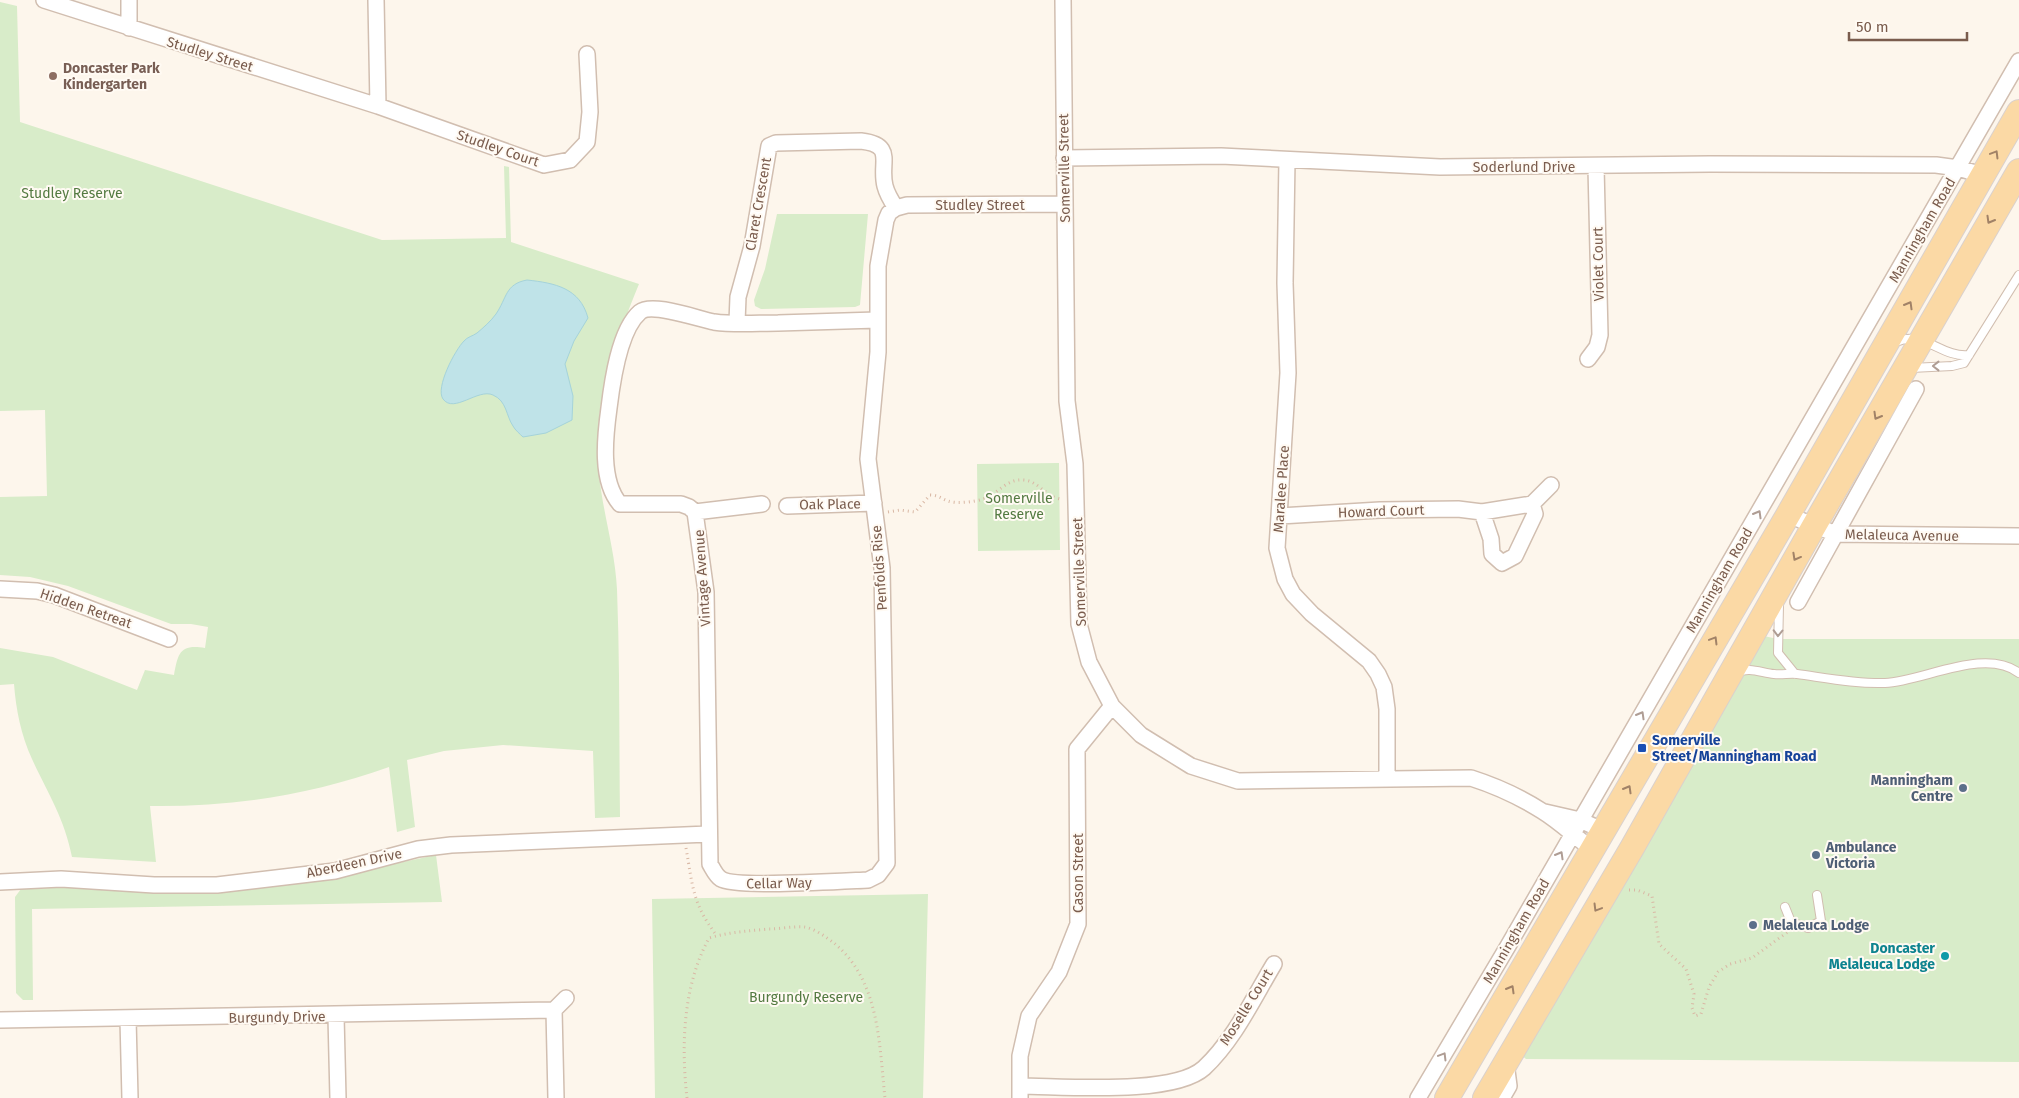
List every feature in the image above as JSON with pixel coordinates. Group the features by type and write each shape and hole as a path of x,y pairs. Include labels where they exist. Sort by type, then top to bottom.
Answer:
{"main road":[{"name":"Manningham Road","path":"1447,1098 1788,515 2019,112"},
{"path":"1485,1098 1627,857 1814,526 1909,382 1922,338 2017,175"},
{"path":"1598,840 1627,857"}],"street":[{"name":"Studley Street","path":"44,0 378,106"},
{"path":"129,0 129,28"},
{"path":"376,0 378,106"},
{"name":"Somerville Street","path":"1062,0 1067,401 1075,464 1078,624 1089,662 1112,706 1141,735 1191,766 1238,781 1387,777 1471,778 1500,788 1544,812 1571,835 1598,840"},
{"name":"Studley Court","path":"378,106 544,165 570,160 586,142 590,112 587,54"},
{"name":"Manningham Road","path":"1418,1098 1508,946 2019,61"},
{"name":"Claret Crescent","path":"738,322 738,297 752,246 769,146 776,143 876,143 881,147 884,155 885,186 896,208"},
{"name":"Soderlund Drive","path":"1064,158 1221,156 1440,167 1901,164 1958,168 1982,175"},
{"name":"Maralee Place","path":"1287,160 1285,283 1288,373 1277,548 1285,579 1293,594 1312,614 1369,661 1384,688 1387,709 1387,777"},
{"name":"Violet Court","path":"1588,359 1597,346 1600,335 1596,167"},
{"name":"Studley Street","path":"896,208 907,205 1065,204"},
{"name":"Penfolds Rise","path":"884,870 888,854 882,578 868,459 878,352 878,266 886,220 889,213 896,208"},
{"name":"Vintage Avenue","path":"708,834 706,592 695,512 681,504 620,504 612,495 607,470 606,428 612,383 620,350 631,324 640,311 651,308 714,322 877,320"},
{"path":"1798,602 1836,534 1909,382"},
{"path":"1482,512 1491,539 1492,554 1502,563 1515,556 1535,514 1532,504 1551,485"},
{"path":"695,512 762,504"},
{"name":"Howard Court","path":"1280,516 1380,510 1458,509 1482,512 1532,504"},
{"name":"Oak Place","path":"787,506 874,507"},
{"name":"Melaleuca Avenue","path":"1788,515 1836,534 2019,536"},
{"name":"Hidden Retreat","path":"0,589 30,590 54,595 169,638"},
{"name":"Cason Street","path":"1020,1092 1020,1056 1028,1016 1059,972 1078,924 1077,749 1112,706"},
{"name":"Somerville Street","path":"1544,812 1580,820 1598,840"},
{"name":"Cellar Way","path":"708,834 710,864 721,880 731,883 868,880 884,870"},
{"name":"Aberdeen Drive","path":"0,882 60,879 154,885 217,885 335,871 418,850 451,845 708,834"},
{"name":"Moselle Court","path":"1020,1092 1170,1083 1202,1070 1228,1041 1274,964"},
{"path":"556,1098 554,1010 566,998"},
{"name":"Burgundy Drive","path":"0,1020 336,1016 554,1010"},
{"path":"336,1016 338,1098"},
{"path":"128,1019 130,1098"},
{"path":"1502,1098 1509,1086 1506,1062"}],"lane":[{"path":"1909,382 1914,366 1964,363 2019,275"},
{"path":"1885,347 1903,338 1922,338 1951,355 1969,355"},
{"path":"1780,587 1778,653 1795,674"},
{"path":"1730,676 1747,670 1776,675 1795,674 1866,683 1887,683 1976,663 2004,665 2019,673"},
{"path":"1785,907 1791,922 1808,928 1821,921 1817,895"}],"path":[{"path":"874,507 914,512 930,495 936,495 949,502 982,500 1009,482 1021,480 1033,483 1052,498 1076,500"},
{"path":"684,835 696,902 702,916 717,936"},
{"path":"1629,890 1637,890 1652,896 1659,944 1686,969 1694,994 1692,1008 1696,1016 1701,1014 1709,987 1718,972 1730,964 1752,958 1788,932 1791,922"},
{"path":"687,1098 684,1041 690,995 698,959 709,938 728,932 805,927 825,936 840,948 854,965 869,993 876,1015 885,1098"}],"green space":[{"name":"Studley Reserve","path":"0,2 17,6 20,122 382,240 506,238 504,166 509,167 511,242 639,284 613,354 607,377 602,400 598,448 601,489 614,560 617,589 620,817 595,818 593,751 503,745 444,751 407,760 415,827 397,832 389,767 330,785 271,797 211,804 150,806 156,862 72,857 65,830 25,741 18,713 14,684 0,685 0,648 53,657 137,690 145,670 174,675 179,656 185,649 190,647 205,648 208,627 191,624 171,624 68,586 30,577 0,575 0,497 47,496 45,410 0,411"},
{"path":"777,214 868,214 860,305 855,307 761,309 755,306 754,300 765,269"},
{"name":"Somerville Reserve","path":"1059,463 1060,550 978,551 977,464"},
{"name":"Manningham Centre","path":"1754,634 1778,639 2019,639 2019,1062 1526,1059 1514,1049"},
{"path":"436,855 442,902 32,909 33,1000 23,1000 16,993 15,897 21,889 90,887 370,869"},
{"name":"Burgundy Reserve","path":"928,894 923,1098 655,1098 652,899"}],"water":[{"path":"527,280 556,285 565,289 579,300 588,318 574,341 565,364 573,396 572,420 546,433 523,437 511,422 504,405 493,395 480,395 453,404 443,399 441,394 447,369 460,346 492,319 510,288"}],"place":[{"name":"Doncaster Park Kindergarten","path":"53,76"},
{"name":"Somerville Street/Manningham Road","path":"1642,748"},
{"name":"Manningham Centre","path":"1963,788"},
{"name":"Ambulance Victoria","path":"1816,855"},
{"name":"Melaleuca Lodge","path":"1753,925"},
{"name":"Doncaster Melaleuca Lodge","path":"1945,956"}]}
